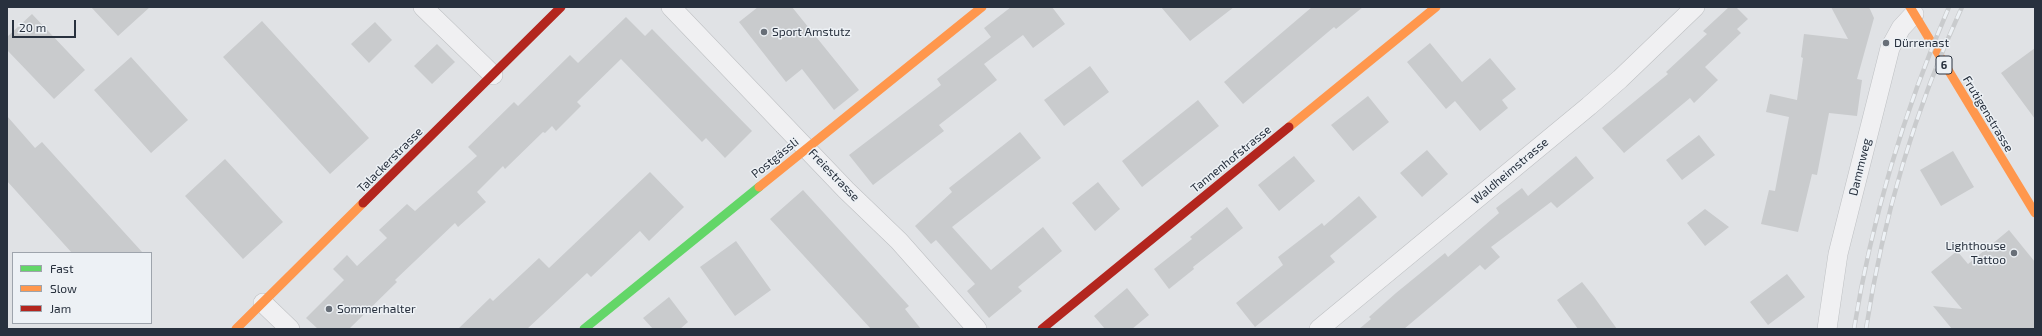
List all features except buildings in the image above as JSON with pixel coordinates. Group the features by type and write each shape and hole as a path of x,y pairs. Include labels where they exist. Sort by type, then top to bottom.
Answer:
{"street":[{"path":"423,7 493,75"},
{"name":"Talackerstrasse","path":"236,329 264,303 561,7"},
{"name":"Freiestrasse","path":"671,7 807,147 846,190 899,241 977,329"},
{"name":"Postgässli","path":"584,329 807,147 982,7"},
{"name":"Tannenhofstrasse","path":"1042,329 1436,7"},
{"name":"Waldheimstrasse","path":"1318,329 1589,106 1620,79 1695,7"},
{"name":"Frutigenstrasse","path":"1912,11 2035,213"},
{"name":"Dammweg","path":"1827,329 1838,254 1890,48 1898,32 1912,11"},
{"path":"264,303 290,329"}],"railway":[{"path":"1854,329 1870,246 1891,165 1918,85 1949,7"},
{"path":"1866,329 1873,287 1891,205 1915,124 1945,46 1962,7"}],"traffic: fast":[{"path":"584,329 759,187"}],"traffic: slow":[{"path":"759,187 982,7"},
{"path":"1289,127 1436,7"},
{"path":"1910,7 2035,213"},
{"path":"236,329 363,203"}],"traffic: jam":[{"path":"363,203 561,7"},
{"path":"1042,329 1289,127"}],"place":[{"name":"Sport Amstutz","path":"764,32"},
{"name":"Dürrenast","path":"1886,43"},
{"name":"Lighthouse Tattoo","path":"2014,253"},
{"name":"Sommerhalter","path":"329,309"}]}
